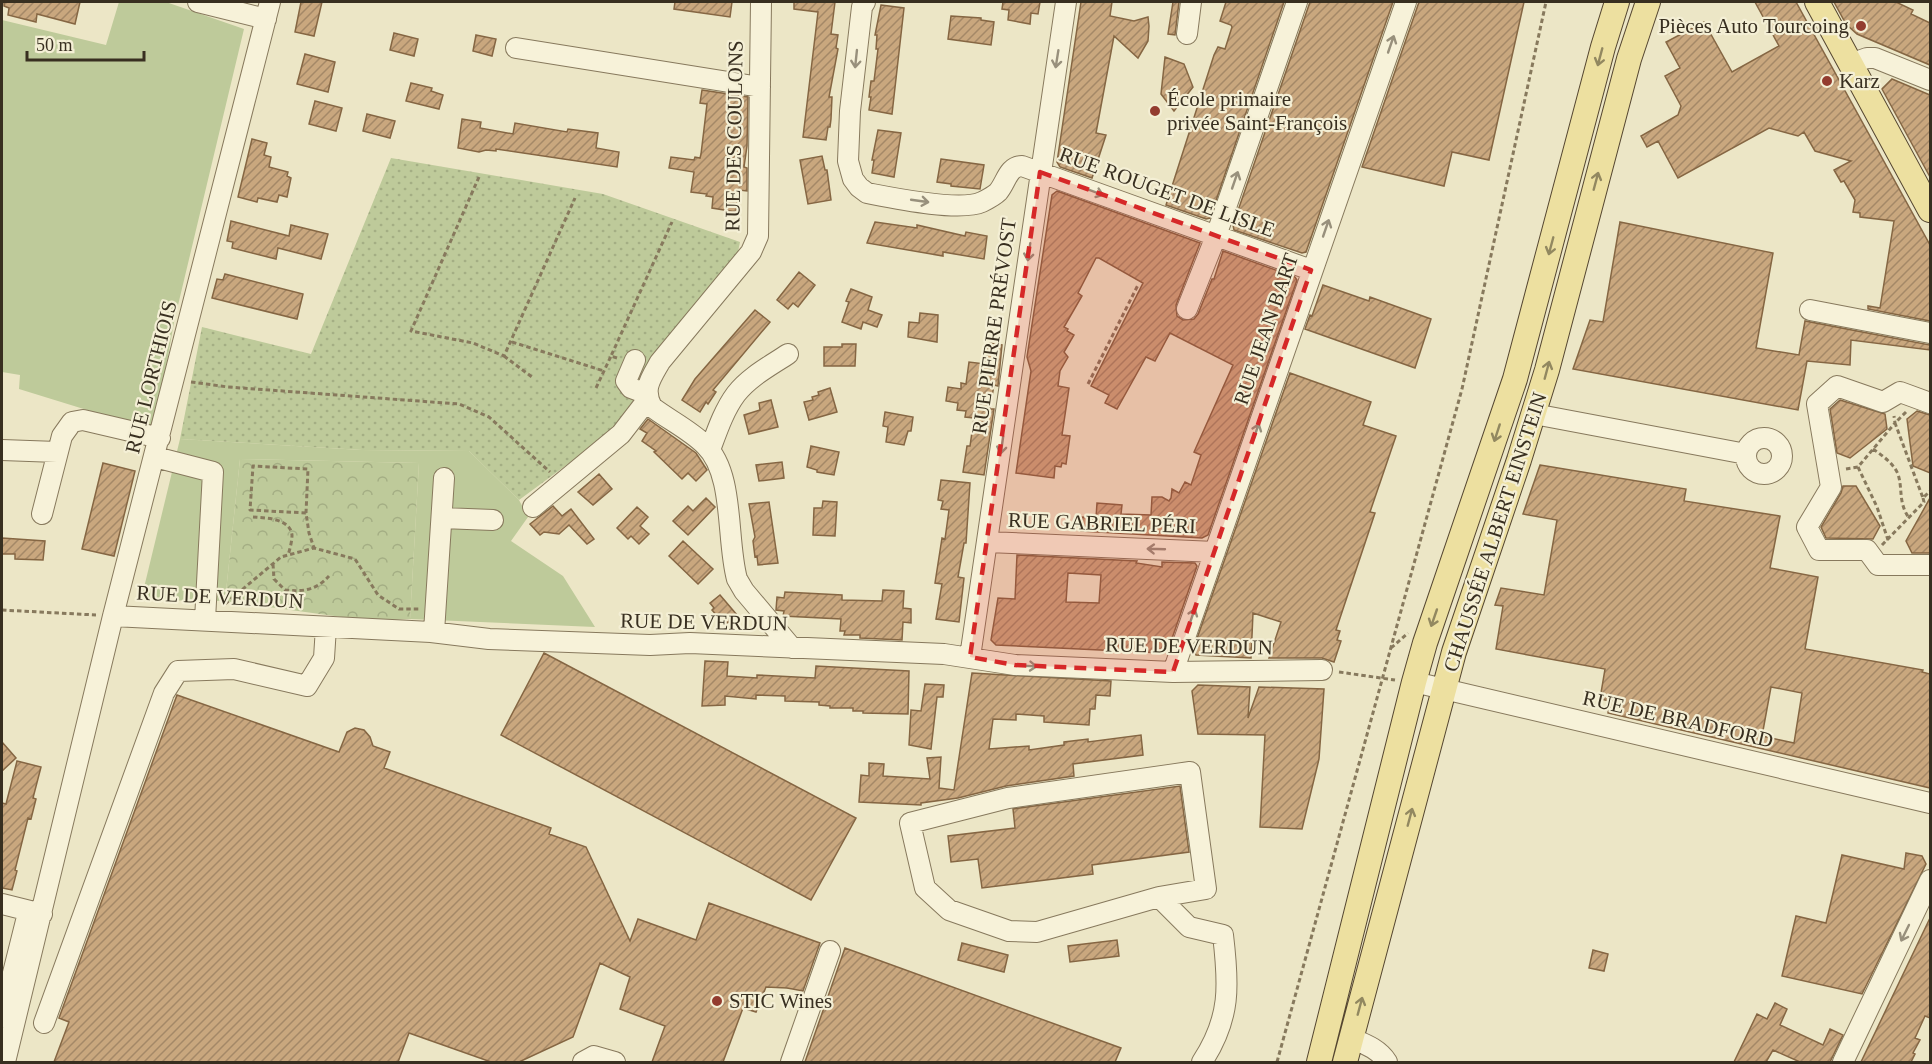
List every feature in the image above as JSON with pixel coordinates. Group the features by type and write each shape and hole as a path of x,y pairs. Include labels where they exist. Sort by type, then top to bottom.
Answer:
{"main road":[{"name":"CHAUSSÉE ALBERT EINSTEIN","path":"1319,1062 1403,681 1429,632 1515,379 1600,57 1617,2"},
{"name":"CHAUSSÉE ALBERT EINSTEIN","path":"1345,1062 1444,689 1473,594 1534,414 1629,59 1648,2"},
{"path":"1816,2 1930,210"}],"street":[{"path":"198,2 268,10"},
{"name":"RUE DES COULONS","path":"533,507 621,434 647,397 649,382 660,362 732,276 755,244 759,228 761,2"},
{"name":"RUE ROUGET DE LISLE","path":"865,2 862,7 852,99 848,161 853,179 859,188 867,193 970,206 996,194 1015,167 1022,166 1311,270"},
{"name":"RUE PIERRE PRÉVOST","path":"970,657 1066,2"},
{"path":"1187,34 1191,2"},
{"path":"1187,309 1216,236 1297,2"},
{"name":"RUE JEAN BART","path":"1173,672 1406,2"},
{"name":"RUE LORTHIOIS","path":"5,1062 6,1036 35,913 52,825 77,764 268,10"},
{"path":"516,48 760,87"},
{"path":"1850,64 1867,58 1875,58 1930,80"},
{"path":"1810,310 1930,333"},
{"path":"710,450 735,395 754,377 788,354"},
{"path":"634,362 626,381 631,388 647,397 652,407 704,443 719,466 724,480 737,579 744,591 792,648"},
{"path":"1925,401 1900,392 1883,402 1837,386 1817,404 1832,487 1807,527 1820,550 1867,550 1878,565 1930,565"},
{"path":"1534,414 1746,454"},
{"path":"42,514 51,452 64,431 77,420 157,448 213,471 205,620"},
{"path":"2,450 51,452"},
{"path":"434,632 444,478"},
{"path":"442,518 493,520"},
{"name":"RUE GABRIEL PÉRI","path":"987,542 1215,552"},
{"name":"RUE DE VERDUN","path":"113,616 434,632 489,639 650,645 690,643 944,654 1015,665 1173,672 1322,670"},
{"path":"44,1023 164,693 178,671 234,669 307,686 324,658 326,627"},
{"name":"RUE DE BRADFORD","path":"1403,681 1930,803"},
{"path":"1190,772 1206,889 1158,897 1037,932 1009,931 949,910 925,888 910,823 1008,798 1190,772"},
{"path":"1843,1062 1930,880"},
{"path":"1158,897 1190,927 1223,935 1228,975 1224,1016 1202,1062"},
{"path":"2,904 35,913"},
{"name":"RUE LORTHIOIS","path":"2,1017 35,913"},
{"path":"791,1062 830,951"},
{"path":"1352,1038 1375,1049 1383,1055 1387,1062"},
{"path":"583,1062 594,1056 615,1062"}],"path":[{"path":"1276,1062 1462,389 1546,2"},
{"path":"479,177 411,331 473,343 504,356 532,377"},
{"path":"504,356 575,198"},
{"path":"596,388 672,222"},
{"path":"1088,384 1138,285"},
{"path":"512,342 604,371"},
{"path":"611,356 634,362"},
{"path":"174,380 228,387 459,404 489,417 562,483"},
{"path":"1872,557 1924,502 1895,423 1889,398"},
{"path":"1829,472 1858,467 1895,423 1925,401"},
{"path":"1873,449 1887,459 1898,475 1903,505 1909,518"},
{"path":"306,513 250,510 253,466 308,469 306,513 307,526 314,548"},
{"path":"1858,467 1877,507 1888,540"},
{"path":"1923,498 1930,491"},
{"path":"253,517 272,518 290,530 292,536 288,555"},
{"path":"222,608 281,557 314,548 355,559 378,595 399,609 422,609"},
{"path":"273,564 274,579 285,590 309,590 320,585 328,576"},
{"path":"2,610 113,616"},
{"path":"1322,670 1403,681"}],"highlighted area":[{"path":"1040,172 1311,270 1173,672 1015,665 970,657"}],"green space":[{"path":"119,2 166,2 244,29 174,322 155,431 19,389 20,375 2,372 2,20 106,45"},
{"path":"391,158 603,194 740,242 737,257 636,391 634,400 610,433 519,500 469,451 362,450 180,439 202,327 311,354"},
{"path":"180,439 362,450 469,451 519,500 528,517 511,541 563,576 595,627 410,619 419,463 240,459 225,601 141,600"},
{"path":"240,459 419,463 410,619 371,621 225,601"}],"building":[{"path":"4,2 80,2 75,24 37,14 36,22 8,15 9,8 4,6"},
{"path":"301,2 322,2 314,36 295,32"},
{"path":"675,2 732,2 730,17 674,9"},
{"path":"794,2 835,2 831,34 838,35 836,48 838,49 829,97 832,97 831,119 826,140 803,137 818,12 794,9"},
{"path":"1003,2 1040,2 1038,14 1031,13 1030,24 1008,20 1009,10 1002,9"},
{"path":"1081,2 1112,2 1110,16 1134,21 1148,17 1149,26 1148,41 1138,58 1114,36 1096,133 1106,135 1092,178 1060,167 1057,162"},
{"path":"1173,2 1179,2 1175,35 1168,34"},
{"path":"1226,2 1284,2 1210,218 1206,219 1166,205 1214,55 1218,47 1225,49 1232,27 1220,21"},
{"path":"1310,2 1393,2 1306,252 1302,253 1234,230 1233,225"},
{"path":"1419,2 1524,2 1489,160 1452,152 1444,186 1362,167"},
{"path":"1755,2 1796,2 1930,245 1930,321 1868,309 1868,306 1880,308 1894,221 1860,217 1860,213 1853,212 1855,200 1844,181 1841,182 1834,170 1851,161 1815,151 1804,132 1798,136 1769,128 1678,178 1658,141 1647,147 1641,136 1678,115 1681,106 1665,76 1680,68 1666,42 1704,22 1732,72 1779,46"},
{"path":"1834,2 1896,2 1913,10 1911,14 1930,23 1930,65 1857,34 1846,24"},
{"path":"881,5 904,8 892,114 869,110 871,81 874,81 878,49 876,49 877,35 875,35"},
{"path":"951,16 981,18 981,20 994,22 991,45 948,39"},
{"path":"394,33 418,39 414,56 390,50"},
{"path":"476,35 496,39 492,56 473,51"},
{"path":"305,54 335,62 328,92 297,84"},
{"path":"1165,57 1184,64 1193,87 1174,111 1161,94"},
{"path":"1892,79 1930,95 1930,177 1882,89"},
{"path":"411,83 432,88 431,91 443,95 439,109 406,101"},
{"path":"702,90 748,97 744,167 747,168 747,191 739,190 736,212 712,208 713,197 691,192 694,172 669,168 671,157 694,160 695,157 700,158 707,104 700,103"},
{"path":"315,101 342,108 336,131 309,124"},
{"path":"367,114 395,121 390,138 363,131"},
{"path":"462,119 481,122 480,128 513,134 515,123 567,132 568,129 598,133 596,148 619,152 617,167 496,149 496,151 479,152 458,148"},
{"path":"878,130 901,133 894,177 872,173"},
{"path":"252,139 267,143 264,155 271,157 269,167 288,172 287,176 291,178 287,197 279,195 277,202 258,198 257,202 238,197"},
{"path":"822,156 825,170 827,170 831,200 808,204 800,160"},
{"path":"941,159 984,165 980,189 937,182"},
{"path":"1057,191 1200,243 1176,305 1177,316 1183,320 1194,319 1198,314 1212,279 1214,279 1223,251 1295,277 1297,280 1208,535 1202,538 1081,531 1082,517 1096,518 1097,503 1122,505 1121,514 1151,515 1152,497 1162,497 1169,501 1172,489 1179,493 1185,482 1191,485 1201,455 1194,452 1233,365 1170,333 1155,361 1146,357 1117,409 1105,403 1109,395 1091,386 1143,283 1099,258 1096,258 1078,293 1082,296 1064,327 1074,335 1064,352 1068,357 1060,371 1058,386 1069,388 1062,435 1070,436 1066,464 1062,463 1061,467 1055,466 1054,478 1016,473 1031,371 1027,357 1052,195"},
{"path":"231,221 289,236 291,225 328,234 321,259 278,248 276,259 232,248 233,242 227,241"},
{"path":"875,222 917,228 917,225 965,236 966,232 987,236 984,259 943,252 943,256 867,243"},
{"path":"1620,222 1773,253 1756,348 1799,355 1805,321 1930,345 1930,350 1851,340 1850,365 1807,361 1798,410 1573,369 1590,320 1603,322"},
{"path":"799,272 815,285 798,307 793,303 788,309 777,300"},
{"path":"225,274 303,294 297,319 212,298 217,279 223,280"},
{"path":"1323,285 1369,301 1370,297 1431,319 1415,368 1305,329"},
{"path":"851,289 872,297 868,310 882,315 877,327 863,322 861,329 842,322"},
{"path":"755,310 770,322 713,390 716,392 708,404 706,402 700,412 682,400 695,379"},
{"path":"920,313 938,315 937,342 908,337 909,322 919,323"},
{"path":"988,343 1002,345 998,386 994,385 990,409 994,409 984,475 963,472 974,418 965,417 966,411 957,410 958,403 946,401 948,387 961,389 961,383 966,384 969,362 985,364"},
{"path":"842,344 856,344 855,366 824,366 824,347 842,347"},
{"path":"1290,373 1371,402 1363,425 1396,436 1370,512 1375,513 1336,630 1340,631 1337,640 1341,641 1334,662 1322,658 1269,658 1281,622 1253,613 1251,658 1196,655 1193,650"},
{"path":"830,388 837,412 809,420 804,402 813,400 812,397 819,395 818,392"},
{"path":"771,400 778,427 749,434 744,415 760,410 759,403"},
{"path":"1840,400 1885,414 1887,429 1850,458 1837,453 1830,409"},
{"path":"1917,411 1930,415 1930,473 1913,466 1907,419"},
{"path":"885,412 913,417 911,431 908,431 904,445 886,442 888,427 883,426"},
{"path":"648,419 696,453 707,470 696,481 688,473 682,479 654,452 656,451 642,441 647,433 640,429"},
{"path":"811,446 839,452 834,475 817,472 807,467"},
{"path":"782,462 784,478 759,481 756,465"},
{"path":"103,463 135,471 114,556 82,549"},
{"path":"1540,465 1686,489 1684,501 1780,516 1770,568 1818,577 1805,649 1923,670 1922,672 1930,674 1930,788 1608,713 1610,701 1600,699 1605,669 1496,649 1503,606 1495,605 1501,588 1544,595 1557,520 1523,514","holes":["1771,687 1802,693 1794,743 1762,736"]},
{"path":"599,474 612,489 593,505 578,492"},
{"path":"941,480 970,483 966,543 964,543 958,577 964,578 959,622 936,619 942,584 935,583 949,510 941,509 943,501 938,500"},
{"path":"1843,486 1856,486 1880,526 1873,539 1826,538 1821,527"},
{"path":"706,498 715,507 688,535 673,521 688,506 693,511"},
{"path":"1930,498 1930,553 1912,553 1906,541"},
{"path":"823,501 837,502 835,536 813,535 814,508 822,508"},
{"path":"769,502 778,563 758,565 757,556 755,557 753,541 755,537 749,504"},
{"path":"553,506 562,516 571,509 594,539 587,544 569,525 559,534 544,532 540,535 530,524"},
{"path":"637,507 648,517 640,526 649,534 639,544 631,536 628,539 617,528"},
{"path":"2,538 45,541 43,560 15,559 15,554 2,554"},
{"path":"683,541 713,569 698,584 669,556"},
{"path":"1017,555 1137,561 1136,563 1162,567 1162,562 1195,563 1197,566 1168,650 1163,653 996,645 991,640 998,598 1015,599","holes":["1068,573 1101,575 1099,603 1066,602"]},
{"path":"883,590 904,591 903,608 911,609 911,623 903,622 902,640 844,635 845,631 840,631 841,619 783,616 784,611 776,610 777,597 784,598 785,592 842,595 842,600 882,601"},
{"path":"720,595 737,615 725,625 712,610 714,608 710,603"},
{"path":"544,653 856,818 811,900 501,735"},
{"path":"705,661 728,662 727,676 757,678 757,675 815,678 816,666 909,671 908,714 863,713 863,711 853,711 853,708 830,708 830,706 819,705 819,702 785,701 785,696 756,695 756,699 725,696 725,705 702,706"},
{"path":"972,673 1111,681 1110,696 1096,695 1095,709 1090,709 1089,725 1044,722 1044,716 1016,714 1016,720 993,719 989,749 1029,746 1029,750 1064,745 1064,742 1088,739 1088,742 1141,735 1143,755 1073,764 1074,776 1006,786 958,798 921,803 921,805 859,802 861,775 869,776 869,763 884,764 883,776 930,779 927,758 941,757 939,788 954,790"},
{"path":"925,684 944,685 943,697 937,697 931,749 909,745 911,710 921,711"},
{"path":"1198,685 1250,687 1248,718 1259,687 1324,689 1319,759 1302,829 1260,827 1265,735 1198,734 1192,691"},
{"path":"177,695 339,752 347,732 355,728 364,730 373,746 390,752 384,768 551,828 549,834 586,847 630,941 638,919 696,940 709,903 820,943 803,991 766,987 756,1012 743,1008 723,1062 652,1062 665,1026 620,1009 630,977 600,963 573,1037 519,1062 491,1062 409,1033 398,1062 54,1062 69,1022 59,1018"},
{"path":"2,742 16,758 2,771"},
{"path":"17,761 41,767 33,798 36,799 31,819 28,818 12,890 2,888 2,803 6,804"},
{"path":"1180,786 1189,852 1092,865 1093,874 982,888 978,859 951,862 948,836 1015,828 1013,809"},
{"path":"1906,853 1922,856 1926,864 1862,994 1782,976 1796,916 1826,923 1842,855 1904,869"},
{"path":"1930,918 1930,1018 1925,1016 1915,1038 1920,1040 1913,1053 1915,1054 1911,1062 1861,1062"},
{"path":"1117,940 1119,956 1070,962 1068,946"},
{"path":"962,943 1008,955 1004,972 958,960"},
{"path":"845,948 1121,1048 1115,1062 805,1062"},
{"path":"1593,950 1608,954 1604,971 1589,968"},
{"path":"1775,1003 1787,1009 1780,1025 1823,1045 1830,1029 1843,1035 1830,1062 1800,1062 1773,1050 1766,1062 1734,1062 1757,1014 1767,1019"}],"place":[{"name":"Pièces Auto Tourcoing","path":"1861,26"},
{"name":"Karz","path":"1827,81"},
{"name":"École primaire privée Saint-François","path":"1155,111"},
{"name":"STIC Wines","path":"717,1001"}]}
